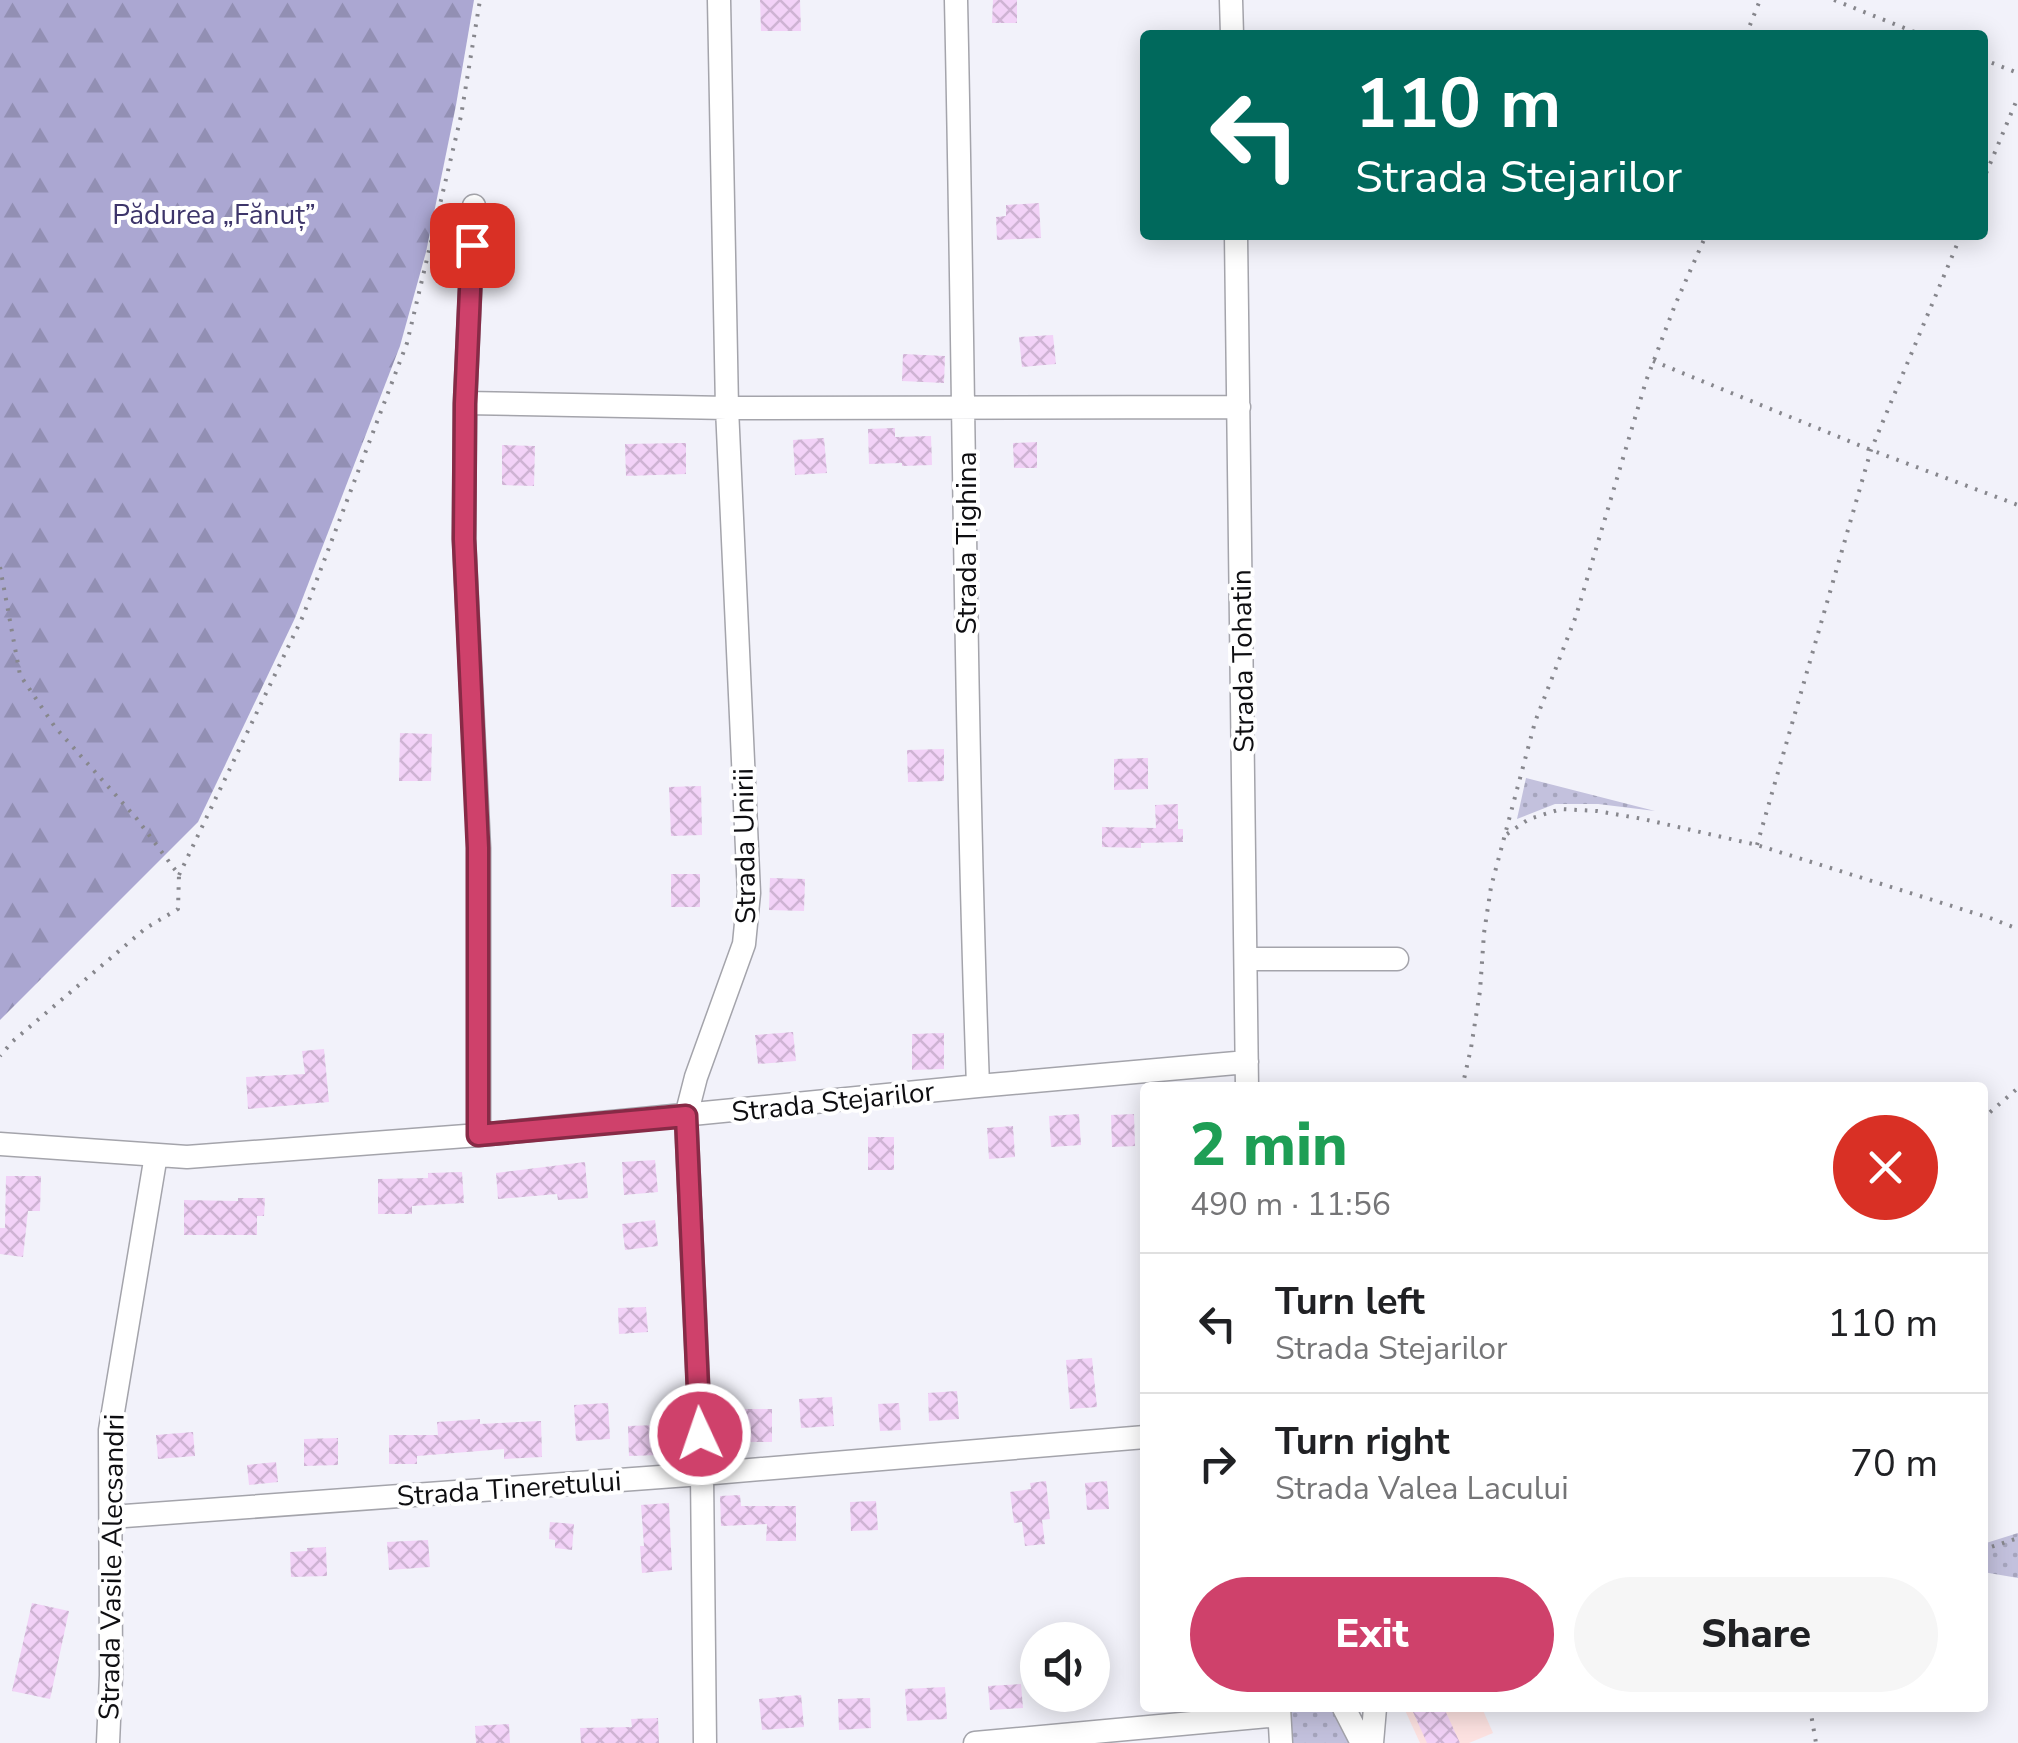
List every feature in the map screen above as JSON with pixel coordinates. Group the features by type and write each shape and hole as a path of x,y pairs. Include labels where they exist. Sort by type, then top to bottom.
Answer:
{"street":[{"name":"Strada Unirii","path":"705,1743 702,1474 686,1116 744,944 749,893 727,408 719,0"},
{"name":"Strada Tighina","path":"956,0 967,729 978,1086"},
{"path":"1231,0 1232,30"},
{"path":"474,206 465,404 464,539 478,848 478,1135"},
{"name":"Strada Tohatin","path":"1236,240 1247,1082"},
{"path":"465,404 1239,407"},
{"path":"1246,959 1398,959"},
{"name":"Strada Stejarilor","path":"0,1144 187,1158 478,1135 1247,1062"},
{"name":"Strada Vasile Alecsandri","path":"108,1743 110,1430 156,1155"},
{"name":"Strada Tineretului","path":"111,1517 1140,1437"},
{"path":"976,1743 1270,1712"},
{"path":"1279,1712 1281,1743"},
{"path":"1346,1712 1362,1743"},
{"path":"1372,1743 1375,1712"}],"path":[{"path":"0,1056 146,928 178,909 180,876 303,616 407,343 461,116 480,0"},
{"path":"1748,30 1760,0"},
{"path":"1834,0 1909,30"},
{"path":"1988,61 2018,73"},
{"path":"1988,169 2018,98"},
{"path":"1464,1082 1472,1048 1491,887 1536,722 1576,616 1653,360 1704,240"},
{"path":"1757,845 1871,450 1959,240"},
{"path":"1653,360 1871,450 2018,505"},
{"path":"0,566 20,676 55,726 137,819 180,876"},
{"path":"1506,834 1529,819 1562,808 1643,819 1757,845 2018,929"},
{"path":"1988,1114 2018,1088"},
{"path":"1988,1548 2018,1538"},
{"path":"1811,1712 1816,1743"}],"shaded area":[{"path":"1526,778 1655,811 1598,804 1555,804 1517,819"},
{"path":"2018,1533 2018,1578 1988,1573 1988,1542"},
{"path":"1288,1712 1336,1712 1350,1743 1290,1743"},
{"path":"1406,1712 1484,1712 1493,1733 1469,1743 1420,1743"}],"green space":[{"name":"Pădurea „Fănuț”","path":"0,0 474,0 426,252 400,346 295,618 198,822 0,1020"}],"building":[{"path":"760,0 800,0 801,31 761,31"},
{"path":"993,0 1017,0 1017,23 992,23"},
{"path":"1039,203 1041,238 997,240 996,217 1006,216 1006,205"},
{"path":"1053,335 1056,364 1022,367 1019,337"},
{"path":"903,354 945,356 944,383 902,381"},
{"path":"895,428 895,437 931,436 932,465 869,464 868,429"},
{"path":"824,438 827,473 795,475 793,440"},
{"path":"1037,442 1037,468 1014,468 1013,443"},
{"path":"686,443 686,474 626,476 625,444"},
{"path":"502,445 535,446 534,486 502,485"},
{"path":"400,733 432,734 431,781 399,781"},
{"path":"944,749 944,781 908,782 907,750"},
{"path":"1148,758 1148,789 1114,790 1114,759"},
{"path":"701,786 702,835 671,836 669,787"},
{"path":"1178,804 1178,829 1183,829 1183,842 1141,843 1141,848 1102,847 1102,827 1156,828 1155,805"},
{"path":"671,874 700,874 700,907 671,907"},
{"path":"770,878 805,879 804,911 769,910"},
{"path":"793,1032 796,1061 758,1064 755,1035"},
{"path":"944,1033 944,1069 912,1070 912,1034"},
{"path":"324,1049 329,1102 248,1109 246,1077 305,1074 302,1051"},
{"path":"1079,1114 1081,1145 1051,1147 1049,1116"},
{"path":"1134,1114 1135,1146 1112,1147 1111,1115"},
{"path":"1013,1126 1015,1157 989,1159 987,1128"},
{"path":"868,1137 894,1137 894,1170 868,1170"},
{"path":"655,1160 658,1192 624,1195 622,1162"},
{"path":"585,1162 588,1198 558,1200 557,1194 498,1199 496,1173"},
{"path":"462,1172 464,1203 412,1206 412,1214 378,1214 378,1179 428,1178 428,1173"},
{"path":"6,1176 41,1176 40,1211 28,1211 23,1257 0,1254"},
{"path":"265,1198 264,1216 257,1216 257,1235 184,1235 184,1200"},
{"path":"655,1220 658,1246 625,1250 622,1224"},
{"path":"646,1307 648,1332 619,1334 618,1308"},
{"path":"1092,1358 1097,1407 1070,1409 1066,1360"},
{"path":"957,1391 959,1419 929,1421 928,1393"},
{"path":"832,1397 834,1426 801,1428 799,1399"},
{"path":"608,1403 610,1439 576,1441 574,1405"},
{"path":"899,1403 901,1430 880,1431 878,1404"},
{"path":"743,1409 772,1409 772,1442 743,1442"},
{"path":"480,1419 480,1424 541,1421 542,1457 504,1459 504,1449 417,1456 417,1464 389,1464 389,1435 438,1435 437,1422"},
{"path":"659,1425 659,1455 629,1456 628,1426"},
{"path":"193,1432 195,1456 158,1459 156,1435"},
{"path":"338,1438 338,1465 304,1466 304,1439"},
{"path":"276,1462 278,1482 249,1485 247,1465"},
{"path":"1046,1481 1050,1519 1042,1520 1045,1544 1025,1546 1022,1522 1014,1523 1010,1492 1031,1489 1030,1483"},
{"path":"1107,1481 1109,1509 1087,1510 1085,1483"},
{"path":"740,1495 741,1506 796,1506 796,1541 766,1541 767,1524 721,1526 720,1496"},
{"path":"876,1501 878,1530 851,1531 850,1502"},
{"path":"669,1503 672,1570 642,1573 641,1505"},
{"path":"550,1522 574,1524 572,1550 555,1548 555,1540 549,1539"},
{"path":"428,1540 430,1567 389,1570 387,1542"},
{"path":"326,1547 327,1576 291,1577 290,1552"},
{"path":"32,1603 69,1611 50,1699 12,1691"},
{"path":"1020,1684 1020,1708 990,1710 988,1686"},
{"path":"945,1687 947,1719 907,1721 905,1689"},
{"path":"801,1695 804,1727 762,1730 759,1699"},
{"path":"870,1698 871,1728 839,1730 838,1699"},
{"path":"1413,1712 1446,1712 1460,1743 1427,1743"},
{"path":"658,1718 659,1743 581,1743 580,1728 632,1727 631,1719"},
{"path":"509,1724 510,1743 476,1743 475,1726"}],"route":[{"path":"472,245 464,539 478,848 478,1135 686,1116 700,1434"}]}
